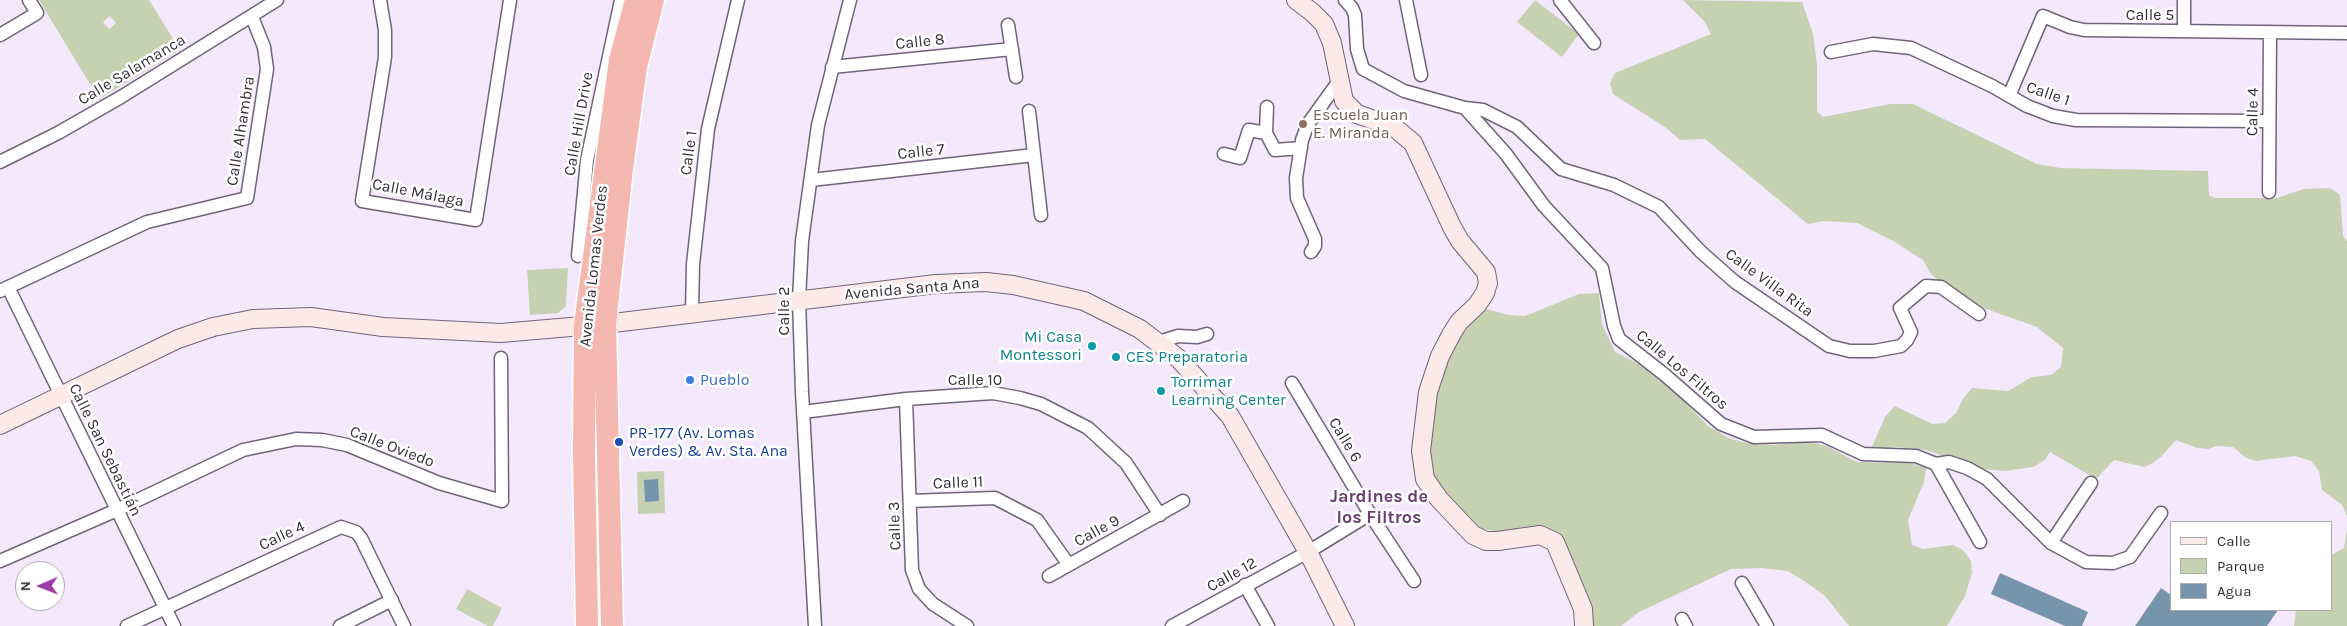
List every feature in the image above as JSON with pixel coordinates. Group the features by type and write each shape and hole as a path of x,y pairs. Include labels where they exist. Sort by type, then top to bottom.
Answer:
{"highway":[{"name":"Avenida Lomas Verdes","path":"587,626 584,452 594,324 620,60 636,0"},
{"name":"Avenida Lomas Verdes","path":"612,626 594,324 622,169 636,67 653,0"}],"street":[{"path":"0,36 38,13 30,0"},
{"name":"Calle Salamanca","path":"0,162 58,133 121,97 277,0"},
{"name":"Calle Málaga","path":"380,0 386,30 385,57 362,201 476,220 510,0"},
{"name":"Calle Hill Drive","path":"578,256 587,160 621,0"},
{"name":"Calle 1","path":"692,313 692,264 708,129 738,0"},
{"name":"Calle 2","path":"815,626 799,300 802,241 818,125 850,0"},
{"path":"1296,0 1324,24 1332,42 1344,101 1358,114 1394,127 1413,143 1452,227 1460,241 1486,272 1488,283 1485,293 1478,305 1459,322 1452,333 1440,356 1428,392 1420,451 1425,480 1439,499 1473,535 1486,541 1540,535 1554,542 1583,609 1584,626"},
{"path":"1345,0 1355,15 1357,49 1363,69 1404,91 1465,108"},
{"path":"1406,0 1421,75"},
{"path":"1560,0 1594,43"},
{"path":"2184,0 2184,31"},
{"name":"Calle 5","path":"2008,96 2043,16 2070,27 2084,30 2347,33"},
{"name":"Calle Alhambra","path":"4,289 147,222 247,198 267,69 264,47 252,17"},
{"path":"1008,25 1016,77"},
{"name":"Calle 4","path":"2269,192 2270,32"},
{"name":"Calle 1","path":"1831,52 1873,44 1912,48 1992,86 2027,106 2053,116 2076,120 2268,121"},
{"name":"Calle 8","path":"832,67 1012,49"},
{"path":"1311,252 1315,246 1315,239 1297,198 1296,178 1301,148 1308,124 1339,81"},
{"path":"1267,108 1266,132 1275,150 1301,148"},
{"name":"Calle Villa Rita","path":"1465,108 1483,110 1517,127 1560,169 1614,185 1659,206 1701,252 1735,282 1829,346 1850,350 1874,351 1901,346 1907,340 1910,332 1900,308 1926,286 1941,287 1979,314"},
{"name":"Calle Los Filtros","path":"1465,108 1506,154 1544,206 1602,268 1614,326 1619,339 1665,375 1721,424 1754,437 1822,435 1863,454 1916,456 1936,464 1949,462 1967,468 1987,479 2051,543 2086,562 2113,563 2122,561 2130,556 2161,513"},
{"path":"1029,111 1041,215"},
{"path":"1224,154 1240,158 1249,130 1266,132"},
{"name":"Calle 7","path":"811,180 1034,155"},
{"name":"Avenida Santa Ana","path":"0,425 178,339 213,327 253,319 311,317 383,328 501,333 692,313 936,284 986,282 1036,289 1084,301 1140,329 1180,359 1230,416 1308,552 1345,626"},
{"name":"Calle San Sebastián","path":"4,289 118,510 174,626"},
{"path":"1159,342 1178,336 1197,337 1207,334"},
{"name":"Calle Oviedo","path":"0,561 118,510 242,450 296,439 322,440 347,445 440,483 502,501 501,358"},
{"name":"Calle 6","path":"1292,384 1370,514 1414,581"},
{"name":"Calle 10","path":"803,412 906,399 993,393 1041,404 1088,428 1108,445 1126,463 1160,515"},
{"name":"Calle 3","path":"906,399 912,570 919,589 933,604 967,626"},
{"path":"1936,464 1980,542"},
{"path":"2051,543 2091,483"},
{"name":"Calle 11","path":"910,501 994,498 1037,520 1070,565"},
{"name":"Calle 9","path":"1049,576 1183,501"},
{"name":"Calle 12","path":"1172,626 1308,552 1370,514"},
{"name":"Calle 4","path":"127,626 341,527 356,532 361,538 404,626"},
{"path":"1742,582 1767,626"},
{"path":"1246,585 1268,626"},
{"path":"340,626 392,600"}],"green space":[{"path":"39,0 149,0 180,50 99,99","holes":["110,16 116,23 109,29 103,22"]},
{"path":"1535,0 1579,34 1562,57 1517,22"},
{"path":"1683,0 1802,2 1813,34 1817,65 1817,111 1823,117 1890,104 1913,104 2037,164 2060,168 2208,171 2209,195 2215,198 2277,198 2304,189 2330,188 2340,195 2343,236 2347,241 2347,516 2342,505 2322,490 2319,471 2311,461 2295,456 2256,461 2246,458 2233,447 2197,448 2176,440 2162,456 2151,464 2144,467 2114,460 2096,479 2050,452 2045,460 2033,467 2006,471 1981,469 1926,450 1897,447 1871,449 1885,417 1895,406 1932,424 1945,423 1956,413 1963,399 1972,388 2008,391 2032,377 2051,375 2061,367 2063,348 2037,327 1986,309 1948,290 1930,273 1923,260 1893,241 1857,223 1824,221 1808,224 1705,139 1680,140 1665,127 1613,94 1610,83 1615,73 1711,34 1704,21"},
{"path":"568,268 566,306 558,313 530,315 527,270"},
{"path":"1599,293 1602,324 1615,352 1639,364 1679,396 1708,426 1729,438 1746,443 1773,445 1809,442 1827,446 1857,462 1910,463 1926,468 1924,482 1908,520 1912,545 1923,549 1953,545 1963,550 1971,561 1972,573 1965,596 1947,626 1849,626 1825,596 1803,580 1787,571 1761,568 1731,569 1639,612 1621,626 1590,626 1556,536 1548,528 1539,527 1501,532 1483,529 1469,523 1431,478 1428,463 1431,412 1448,356 1469,322 1484,308 1508,315 1525,316 1579,294"},
{"path":"664,471 665,513 638,514 637,472"},
{"path":"2347,530 2347,626 2294,626 2296,611 2332,611 2332,554 2344,548"},
{"path":"467,589 502,608 493,626 488,626 456,609"}],"water":[{"path":"658,479 659,501 645,502 644,480"},
{"path":"2000,573 2088,612 2082,626 2065,626 1991,594"},
{"path":"2161,588 2170,594 2170,611 2277,611 2267,626 2135,626"}],"place":[{"name":"Escuela Juan E. Miranda","path":"1303,124"},
{"name":"Mi Casa Montessori","path":"1092,346"},
{"name":"CES Preparatoria","path":"1116,357"},
{"name":"Pueblo","path":"690,380"},
{"name":"Torrimar Learning Center","path":"1161,391"},
{"name":"PR-177 (Av. Lomas Verdes) & Av. Sta. Ana","path":"619,442"}],"district":[{"name":"Jardines de los Filtros","path":"1379,507"}]}
